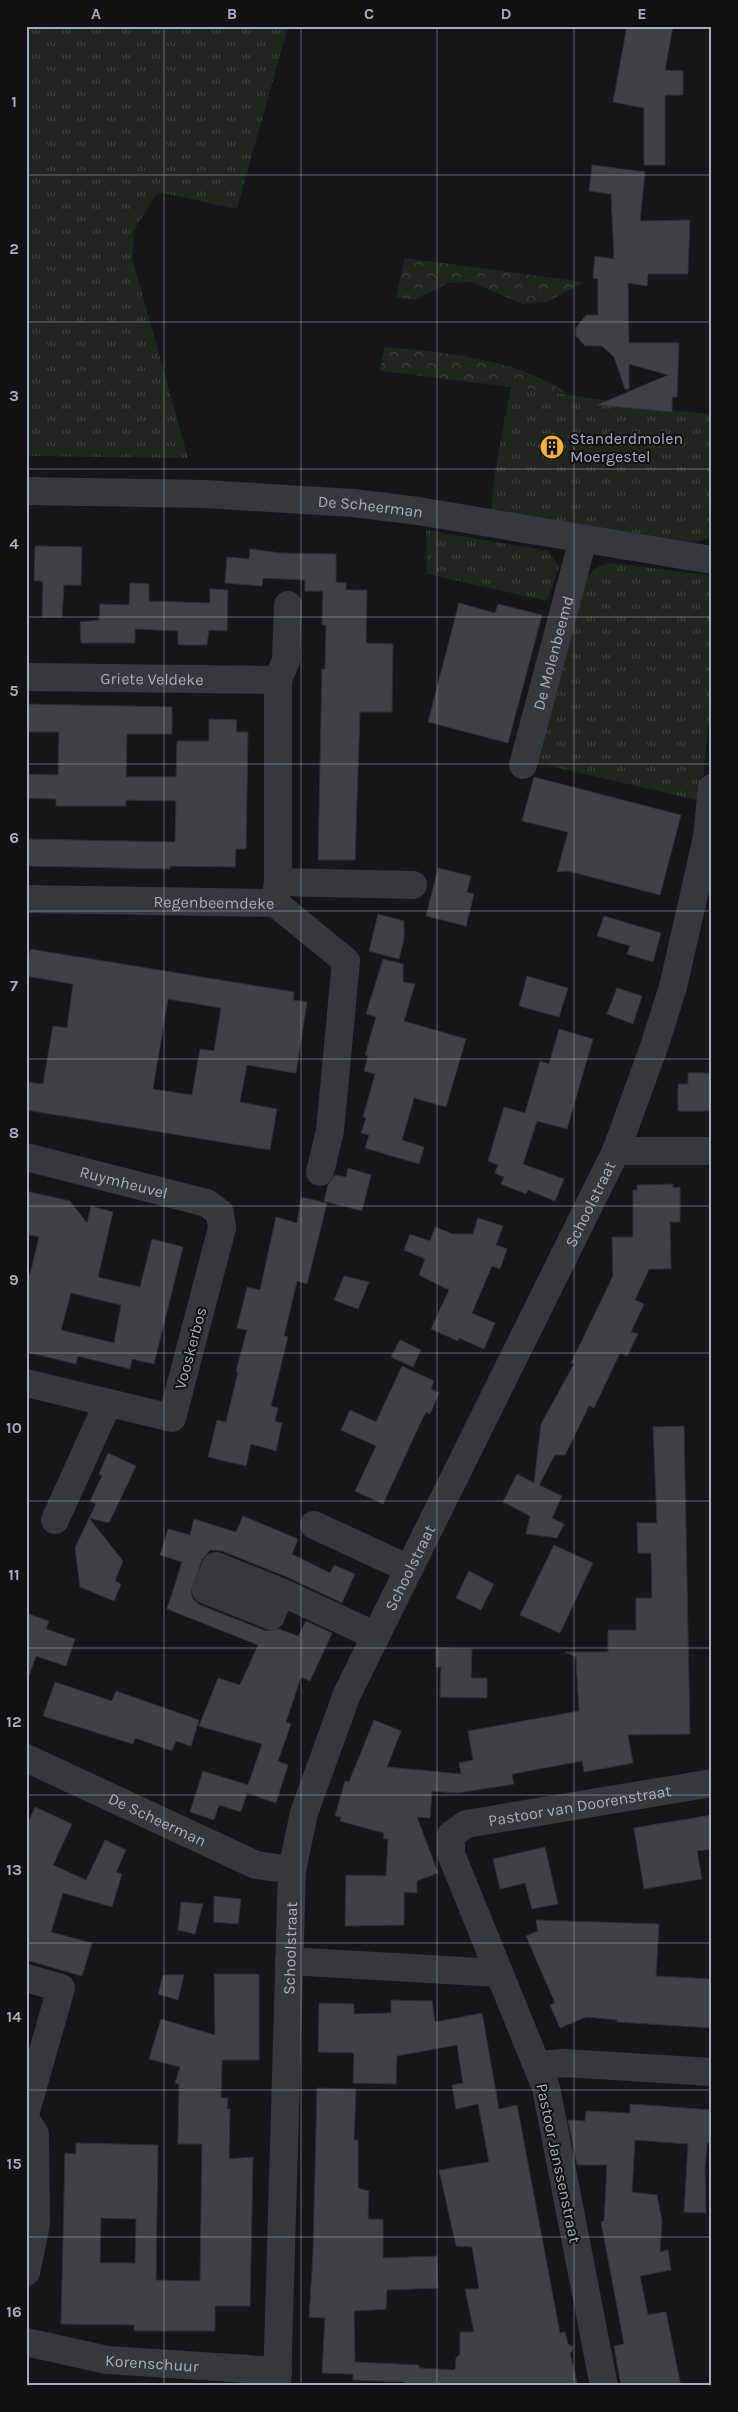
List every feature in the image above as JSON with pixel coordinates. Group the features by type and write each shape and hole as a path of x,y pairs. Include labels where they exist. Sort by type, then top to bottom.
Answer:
{"street":[{"name":"De Scheerman","path":"26,491 205,494 353,503 418,511 712,560"},
{"name":"De Molenbeemd","path":"523,765 583,539"},
{"path":"277,892 278,680 286,660 288,605"},
{"name":"Griete Veldeke","path":"26,677 278,680"},
{"name":"Schoolstraat","path":"277,2379 292,1870 304,1813 321,1761 347,1694 616,1151 655,1044 673,987 706,837 712,788"},
{"name":"Regenbeemdeke","path":"26,899 413,886"},
{"name":"Regenbeemdeke","path":"277,892 346,961 330,1131 320,1172"},
{"path":"616,1151 712,1151"},
{"name":"Ruymheuvel","path":"26,1157 207,1203 220,1213"},
{"name":"Vooskerbos","path":"26,1383 172,1418 222,1228 220,1213"},
{"path":"55,1520 108,1403"},
{"path":"314,1525 409,1569"},
{"path":"281,1592 376,1636"},
{"name":"De Scheerman","path":"26,1758 256,1865 292,1870"},
{"name":"Pastoor van Doorenstraat","path":"451,1835 466,1824 712,1783"},
{"name":"Pastoor Janssenstraat","path":"451,1835 450,1854 546,2088 604,2386"},
{"path":"289,1961 498,1973"},
{"path":"26,1978 61,1988 26,2111"},
{"path":"538,2065 565,2063 712,2072"},
{"path":"26,2120 35,2134 36,2216 26,2272"},
{"name":"Korenschuur","path":"26,2342 107,2360 277,2379"}],"green space":[{"path":"26,26 288,26 237,209 158,192 134,230 132,258 188,458 26,456"},
{"path":"405,258 584,282 547,302 522,304 472,282 447,283 416,300 396,297"},
{"path":"385,347 480,359 526,372 569,394 382,371 380,369"},
{"path":"511,386 636,405 712,414 712,532 708,538 694,543 491,511 495,471"},
{"path":"426,530 548,551 559,567 547,601 427,574"},
{"path":"612,563 708,575 712,579 711,696 701,801 537,763 584,580 599,566"}],"building":[{"path":"627,26 673,26 665,70 683,71 683,95 665,95 665,165 644,165 644,108 613,102"},
{"path":"592,165 645,172 640,221 690,220 688,274 648,274 647,286 628,283 629,343 679,343 677,397 672,397 672,412 597,405 668,375 629,364 629,389 625,389 614,357 602,346 585,346 576,336 576,328 586,315 598,315 598,279 593,278 595,256 614,259 611,194 589,191"},
{"name":"Standerdmolen Moergestel","path":"553,432 567,447 551,461 537,446"},
{"path":"35,546 82,547 81,585 64,585 62,617 42,617 43,581 34,581"},
{"path":"250,549 281,553 336,554 336,582 346,583 346,590 367,590 366,643 393,644 392,712 360,712 355,860 318,860 322,669 325,669 326,625 322,625 323,591 305,591 305,580 263,578 262,586 225,583 227,557 249,559"},
{"path":"130,583 149,584 149,601 210,603 210,589 228,590 227,631 209,630 207,645 178,645 178,631 135,629 135,643 81,643 80,622 99,620 100,604 129,605"},
{"path":"459,603 495,613 498,604 542,615 508,743 428,722"},
{"path":"26,704 172,707 172,734 127,734 126,777 176,777 177,741 209,741 209,719 237,720 236,732 248,732 246,849 236,849 235,867 170,866 170,869 26,866 26,839 175,842 176,801 126,800 126,806 56,806 56,799 26,798 26,774 58,775 59,732 26,732"},
{"path":"534,777 681,815 660,895 568,871 557,872 568,832 522,821"},
{"path":"438,868 471,876 467,892 474,894 466,926 426,916"},
{"path":"378,914 404,921 404,939 399,959 369,951"},
{"path":"604,916 661,933 653,962 627,954 630,946 597,936"},
{"path":"30,949 294,992 293,1000 307,1002 296,1073 247,1065 240,1102 277,1109 270,1150 26,1110 26,1082 43,1084 53,1026 67,1028 73,984 26,976","holes":["168,999 221,1008 214,1051 200,1049 192,1095 153,1089"]},
{"path":"383,959 403,964 403,982 415,984 404,1021 466,1039 446,1107 414,1098 402,1140 424,1147 419,1164 365,1148 369,1135 361,1133 366,1118 363,1117 375,1074 364,1071 368,1056 365,1055 376,1017 366,1014"},
{"path":"527,976 568,988 559,1017 519,1006"},
{"path":"617,988 642,996 633,1024 607,1014"},
{"path":"559,1029 593,1039 567,1129 537,1121 523,1164 564,1179 555,1201 528,1190 526,1194 501,1184 504,1177 495,1173 498,1165 488,1161 504,1107 525,1113 540,1061 549,1064"},
{"path":"688,1073 712,1073 712,1111 678,1111 678,1084 688,1084"},
{"path":"348,1168 371,1175 362,1211 324,1201 328,1185 335,1175 346,1177"},
{"path":"673,1184 673,1188 680,1187 680,1222 670,1222 671,1269 649,1269 635,1300 644,1304 631,1332 638,1334 627,1356 620,1353 594,1408 589,1406 565,1455 555,1455 539,1485 562,1496 552,1518 564,1524 557,1538 526,1534 530,1516 503,1502 517,1474 534,1483 541,1424 574,1364 571,1363 613,1276 612,1237 633,1237 633,1190 637,1190 637,1185"},
{"path":"26,1191 70,1201 87,1223 91,1206 113,1212 98,1277 140,1287 152,1239 183,1247 154,1364 132,1359 130,1369 78,1356 76,1364 26,1352 26,1274 30,1274 39,1237 26,1234","holes":["71,1293 121,1305 114,1343 61,1330"]},
{"path":"301,1197 327,1203 307,1284 297,1281 284,1336 288,1337 271,1406 278,1408 275,1421 282,1423 276,1451 251,1444 246,1466 208,1457 217,1420 226,1422 238,1372 236,1371 247,1330 237,1328 247,1287 260,1290 276,1217 297,1223"},
{"path":"478,1218 503,1226 496,1245 507,1249 500,1269 492,1266 472,1313 495,1323 484,1349 459,1338 458,1341 431,1329 449,1290 419,1275 425,1259 404,1250 410,1234 430,1241 435,1227 453,1234 473,1234"},
{"path":"344,1276 369,1282 358,1309 334,1300"},
{"path":"400,1340 421,1350 413,1367 391,1357"},
{"path":"402,1366 434,1381 431,1389 439,1393 430,1414 426,1412 383,1504 355,1491 376,1446 341,1430 350,1410 376,1422"},
{"path":"684,1426 690,1734 628,1735 633,1763 584,1772 582,1761 512,1774 514,1784 458,1793 432,1791 430,1818 417,1817 438,1873 417,1881 417,1893 404,1892 404,1925 345,1926 346,1875 386,1876 388,1839 383,1839 384,1833 340,1821 341,1817 335,1816 345,1781 349,1782 374,1720 401,1731 387,1767 461,1774 459,1763 473,1760 468,1731 579,1711 576,1657 565,1652 608,1652 608,1630 636,1630 636,1598 652,1598 651,1553 638,1553 637,1523 657,1523 653,1427"},
{"path":"108,1453 136,1466 109,1523 89,1518 96,1504 90,1501 102,1476 99,1474"},
{"path":"243,1516 298,1539 292,1554 330,1573 334,1565 355,1574 342,1603 287,1577 222,1551 210,1550 202,1560 191,1592 193,1599 200,1605 266,1631 279,1629 298,1636 306,1621 332,1633 310,1681 301,1677 286,1722 291,1724 278,1761 288,1765 276,1803 247,1793 241,1812 219,1805 214,1820 190,1812 203,1771 248,1785 262,1744 199,1726 218,1678 240,1685 258,1645 167,1609 182,1562 160,1555 168,1529 190,1535 194,1519 236,1532"},
{"path":"89,1518 123,1561 115,1581 121,1584 114,1601 80,1587 75,1548"},
{"path":"554,1545 593,1563 560,1633 520,1615"},
{"path":"469,1571 494,1584 481,1610 456,1598"},
{"path":"26,1613 49,1621 46,1629 75,1639 66,1666 36,1656 29,1676 26,1676"},
{"path":"436,1648 472,1649 471,1678 487,1678 487,1698 440,1697 441,1667 436,1667"},
{"path":"55,1682 112,1701 116,1691 199,1720 191,1746 176,1741 172,1751 135,1738 133,1744 43,1716"},
{"path":"35,1807 72,1824 53,1865 86,1880 105,1840 126,1850 116,1872 122,1874 112,1907 63,1893 51,1932 92,1943 82,1976 26,1960 26,1827"},
{"path":"712,1815 712,1849 697,1851 702,1879 644,1889 634,1828"},
{"path":"545,1847 558,1904 532,1909 525,1883 500,1889 493,1859"},
{"path":"214,1896 241,1899 238,1924 214,1922"},
{"path":"181,1902 203,1904 195,1934 178,1930"},
{"path":"536,1920 659,1924 656,1976 712,1979 712,2028 617,2022 617,2020 586,2017 560,2028 550,2005 555,2003 526,1936 538,1931"},
{"path":"214,1974 259,1974 259,2060 222,2060 221,2098 228,2098 227,2109 230,2109 229,2159 253,2157 250,2306 215,2306 215,2331 134,2331 134,2325 61,2324 65,2153 76,2154 76,2143 158,2145 156,2280 200,2281 202,2144 178,2144 179,2084 175,2083 180,2067 149,2059 161,2019 215,2035","holes":["101,2218 136,2219 135,2263 100,2263"]},
{"path":"163,1975 184,1975 178,2000 158,1994"},
{"path":"391,2000 432,2001 435,2022 482,2013 499,2109 517,2105 560,2333 565,2332 568,2344 574,2347 570,2354 578,2386 405,2386 405,2382 353,2380 353,2374 322,2373 325,2318 309,2317 313,2254 317,2088 356,2089 354,2140 358,2140 358,2188 369,2191 368,2219 383,2219 383,2258 437,2256 438,2288 387,2290 386,2309 354,2311 355,2362 419,2365 419,2368 455,2370 456,2358 460,2354 460,2332 474,2332 465,2289 479,2289 472,2247 456,2246 439,2170 489,2162 478,2104 456,2109 452,2085 463,2083 457,2045 397,2056 396,2084 353,2083 354,2053 318,2052 319,2003 354,2004 354,2014 391,2013"},
{"path":"630,2104 712,2110 712,2143 707,2143 705,2168 706,2213 684,2212 688,2144 635,2140 632,2192 657,2195 662,2221 660,2252 668,2250 671,2270 640,2276 648,2315 666,2312 681,2386 621,2386 614,2346 624,2344 601,2222 604,2221 607,2165 577,2165 568,2120 585,2121 586,2111 630,2113"}],"place":[{"name":"Standerdmolen Moergestel","path":"552,447"}]}
